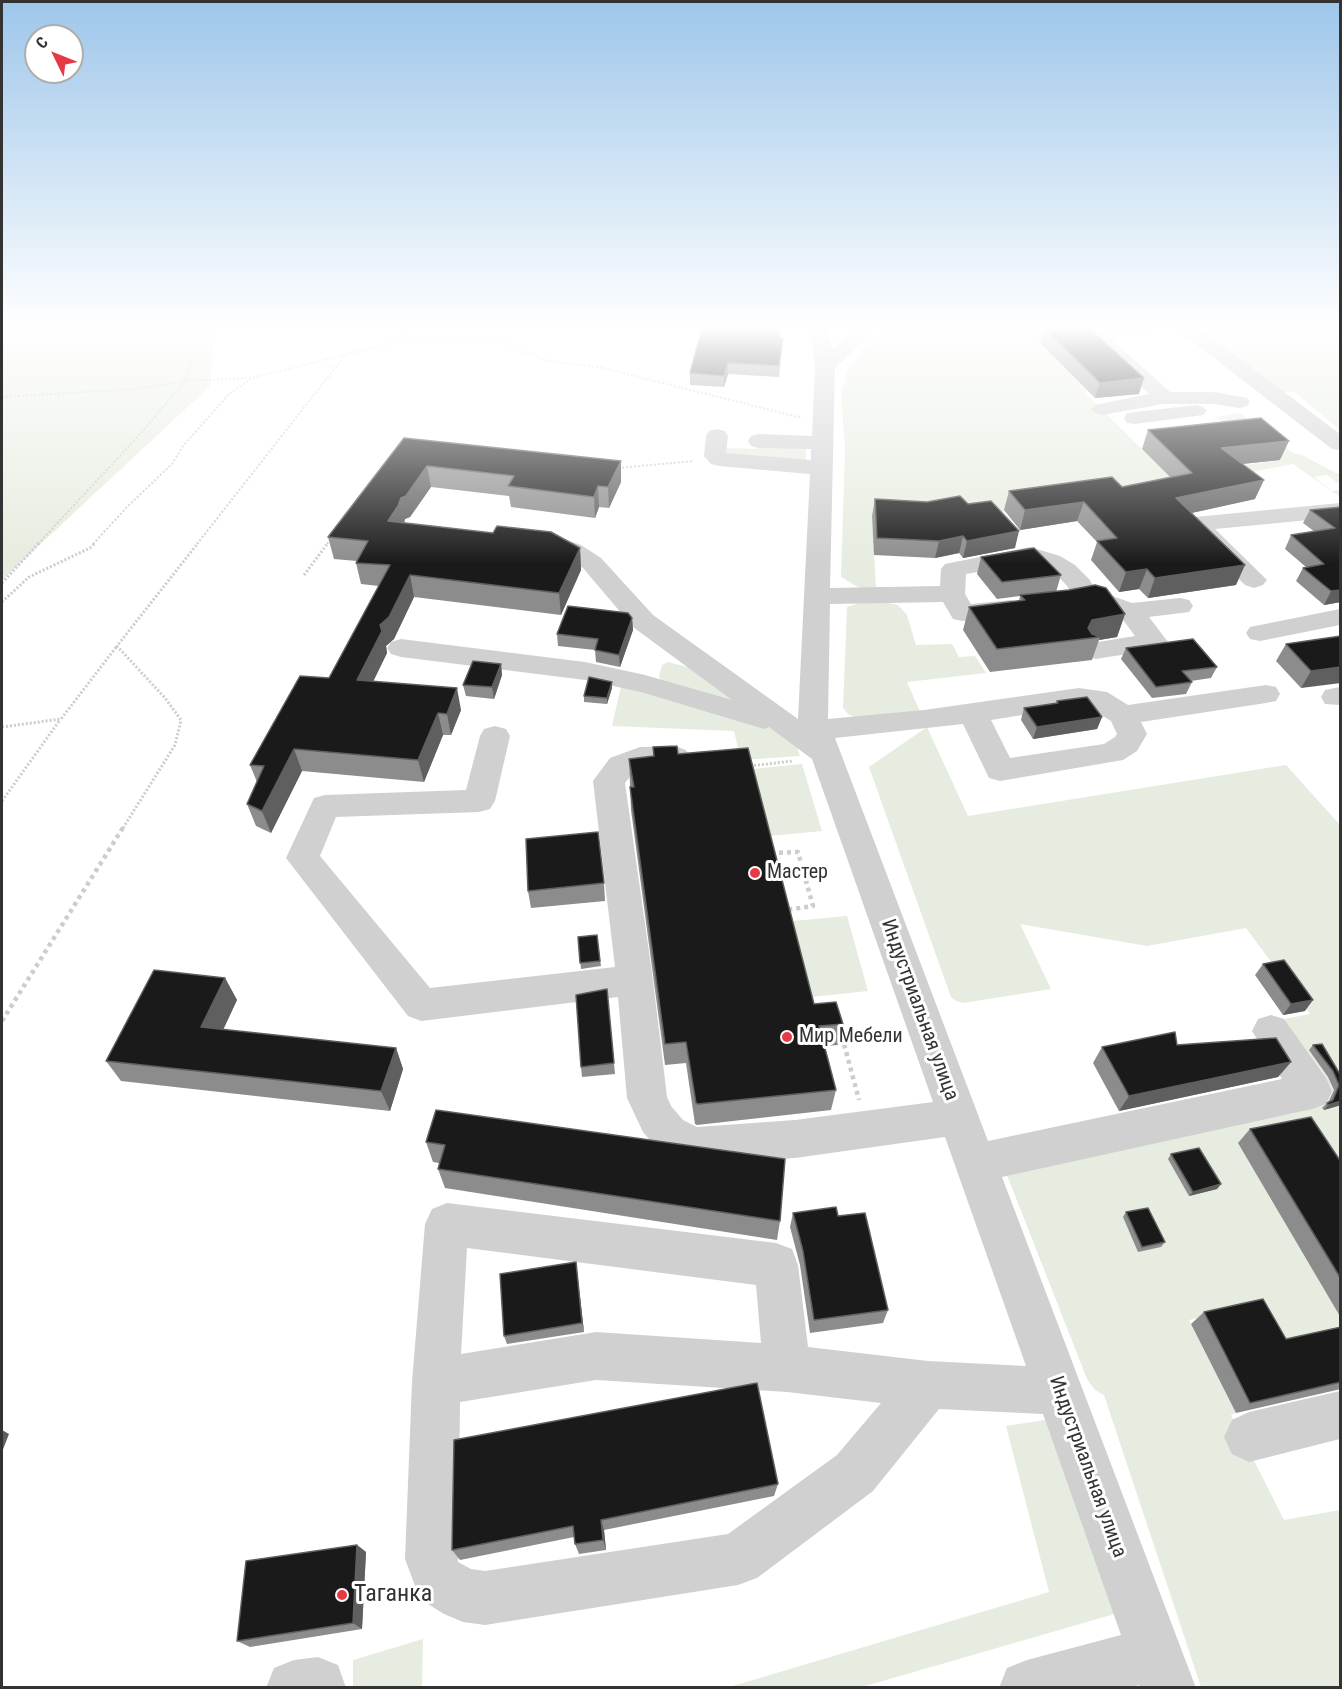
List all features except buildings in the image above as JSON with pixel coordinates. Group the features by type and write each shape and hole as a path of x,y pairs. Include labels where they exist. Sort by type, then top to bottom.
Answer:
{"street":[{"name":"Индустриальная улица","path":"823,407 814,742 976,1163 1161,1670"},
{"path":"1102,409 1114,407"},
{"path":"1135,418 1229,407"},
{"path":"1294,407 1341,444"},
{"path":"717,436 715,456 719,459 822,445"},
{"path":"759,441 822,445"},
{"path":"1254,580 1196,524 1341,510"},
{"path":"521,536 544,538 592,562 644,621 814,742"},
{"path":"1030,555 1051,561 1066,570 1081,585 1083,595 1077,600 1045,605 962,613 952,594 954,568 1030,555"},
{"path":"818,596 952,594"},
{"path":"1083,595 1130,611 1180,606"},
{"path":"1096,650 1154,642 1130,611"},
{"path":"1260,633 1341,616"},
{"path":"645,684 668,638"},
{"path":"401,648 585,671 645,684 814,742 973,713 1079,697 1097,699 1123,715 1132,734 1126,744 1112,753 1000,770 973,713"},
{"path":"1123,715 1266,694"},
{"path":"495,736 479,801 325,806 303,858 421,1005 635,980"},
{"path":"709,756 640,758 621,766 609,781 635,980 646,1098 657,1119 669,1133 694,1146 795,1139 958,1117"},
{"path":"976,1163 1312,1091 1271,1031"},
{"path":"787,1368 776,1265 447,1224 436,1382 430,1560 439,1580 464,1595 485,1598 738,1559 855,1473 928,1385"},
{"path":"436,1382 596,1356 787,1368 928,1385 1059,1391"},
{"path":"1249,1437 1341,1415"},
{"path":"1027,1688 1161,1670"},
{"path":"294,1688 318,1685 318,1688"}],"path":[{"path":"2,583 163,407"},
{"path":"2,602 28,577 90,548 128,506 172,464 183,446 218,407"},
{"path":"2,801 60,719 304,407"},
{"path":"766,407 779,410 822,445"},
{"path":"615,468 719,459"},
{"path":"304,575 332,537"},
{"path":"2,1021 175,745 181,720 165,698 117,646"},
{"path":"2,728 60,719"},
{"path":"751,777 748,766 814,742"},
{"path":"769,843 772,854 798,852 813,906 785,909 788,920"},
{"path":"837,1018 868,1129"}],"shaded area":[{"path":"2,407 188,407 2,580"},
{"path":"842,407 1099,407 1168,475 1282,460 1253,435 1238,437 1217,417 1240,413 1293,453 1302,455 1340,475 1340,485 1327,475 1314,477 1332,491 1340,490 1340,497 1293,464 1108,499 984,514 963,505 872,515 876,588 860,588 841,577 845,447"},
{"path":"1312,407 1340,407 1340,430"},
{"path":"757,446 806,448 806,463 729,459 722,448 756,449"},
{"path":"866,601 898,605 907,615 916,645 952,644 959,657 975,656 986,673 907,682 921,714 854,717 848,714 843,708 847,607"},
{"path":"668,662 694,669 743,703 674,687 661,681 659,676 662,665"},
{"path":"622,682 767,725 797,747 800,756 741,760 734,731 612,726"},
{"path":"927,727 968,816 1286,765 1340,825 1340,1326 1274,1341 1254,1305 1189,1320 1236,1413 1231,1415 1284,1520 1340,1510 1340,1687 1201,1687 1104,1395 1095,1390 1087,1379 1005,1170 1325,1096 1274,1021 1310,1014 1246,928 1147,946 1020,924 1051,989 963,1003 956,1001 951,997 869,767"},
{"path":"802,764 822,831 769,836 752,769"},
{"path":"847,916 868,991 811,997 793,921"},
{"path":"1045,1420 1118,1613 862,1687 726,1688 1049,1592 1006,1426"},
{"path":"423,1639 422,1687 353,1687 353,1660"}],"place":[{"name":"Мастер","path":"755,873"},
{"name":"Мир Мебели","path":"787,1037"},
{"name":"Таганка","path":"342,1595"}]}
